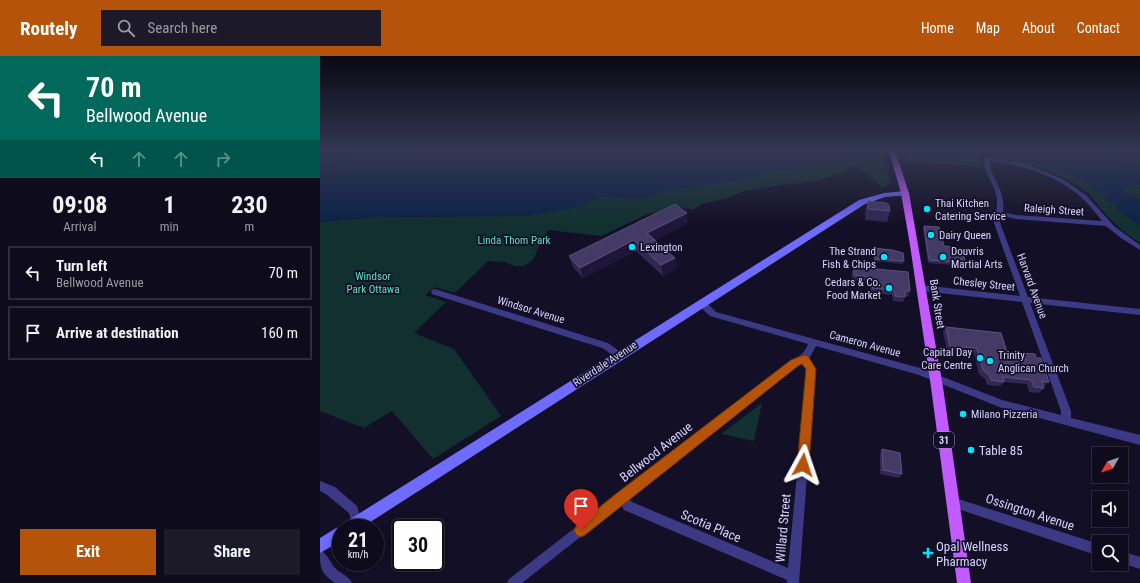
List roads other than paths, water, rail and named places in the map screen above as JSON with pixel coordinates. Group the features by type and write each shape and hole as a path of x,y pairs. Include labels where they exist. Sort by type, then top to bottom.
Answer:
{"main road":[{"name":"Bank Street","path":"900,176 905,193 936,377 964,583"}],"street":[{"name":"Harvard Avenue","path":"992,176 1000,196 997,223 1066,411 1066,420"},
{"name":"Harvard Avenue","path":"1047,176 1070,186 1091,203 1108,224"},
{"name":"Riverdale Avenue","path":"362,519 618,355 862,202 884,195 905,193"},
{"name":"Raleigh Street","path":"999,213 1016,217 1108,224"},
{"path":"1108,224 1127,240 1140,248"},
{"name":"Chesley Street","path":"920,288 1140,311"},
{"name":"Windsor Avenue","path":"435,292 605,345 612,348 618,355"},
{"name":"Cameron Avenue","path":"701,303 713,314 936,377 1002,404 1140,440"},
{"path":"804,359 813,343"},
{"name":"Bellwood Avenue","path":"513,583 794,363 804,359"},
{"name":"Willard Street","path":"793,580 811,369 804,359"},
{"path":"320,486 331,491 353,510 353,519"},
{"name":"Scotia Place","path":"621,497 628,506 793,580"},
{"name":"Ossington Avenue","path":"952,502 1092,548"},
{"path":"320,546 332,539"},
{"path":"320,556 326,568 337,579 346,583"},
{"path":"1128,559 1140,563"}],"water":[{"path":"320,176 757,176 752,178 670,190 644,198 629,199 601,197 569,209 521,216 373,217 320,222"},
{"path":"1074,176 1140,176 1140,185 1122,185 1122,188 1126,193 1140,199 1140,225 1118,211 1117,205 1108,201 1104,194"}],"place":[{"name":"Thai Kitchen Catering Service","path":"927,209"},
{"name":"Dairy Queen","path":"931,235"},
{"name":"Lexington","path":"632,247"},
{"name":"The Strand Fish & Chips","path":"884,257"},
{"name":"Douvris Martial Arts","path":"943,257"},
{"name":"Cedars & Co. Food Market","path":"889,288"},
{"name":"Capital Day Care Centre","path":"980,358"},
{"name":"Trinity Anglican Church","path":"990,361"},
{"name":"Milano Pizzeria","path":"963,414"},
{"name":"Table 85","path":"971,450"},
{"name":"Opal Wellness Pharmacy","path":"928,553"}],"park label":[{"name":"Linda Thom Park","path":"514,240"},
{"name":"Windsor Park Ottawa","path":"373,282"}]}
